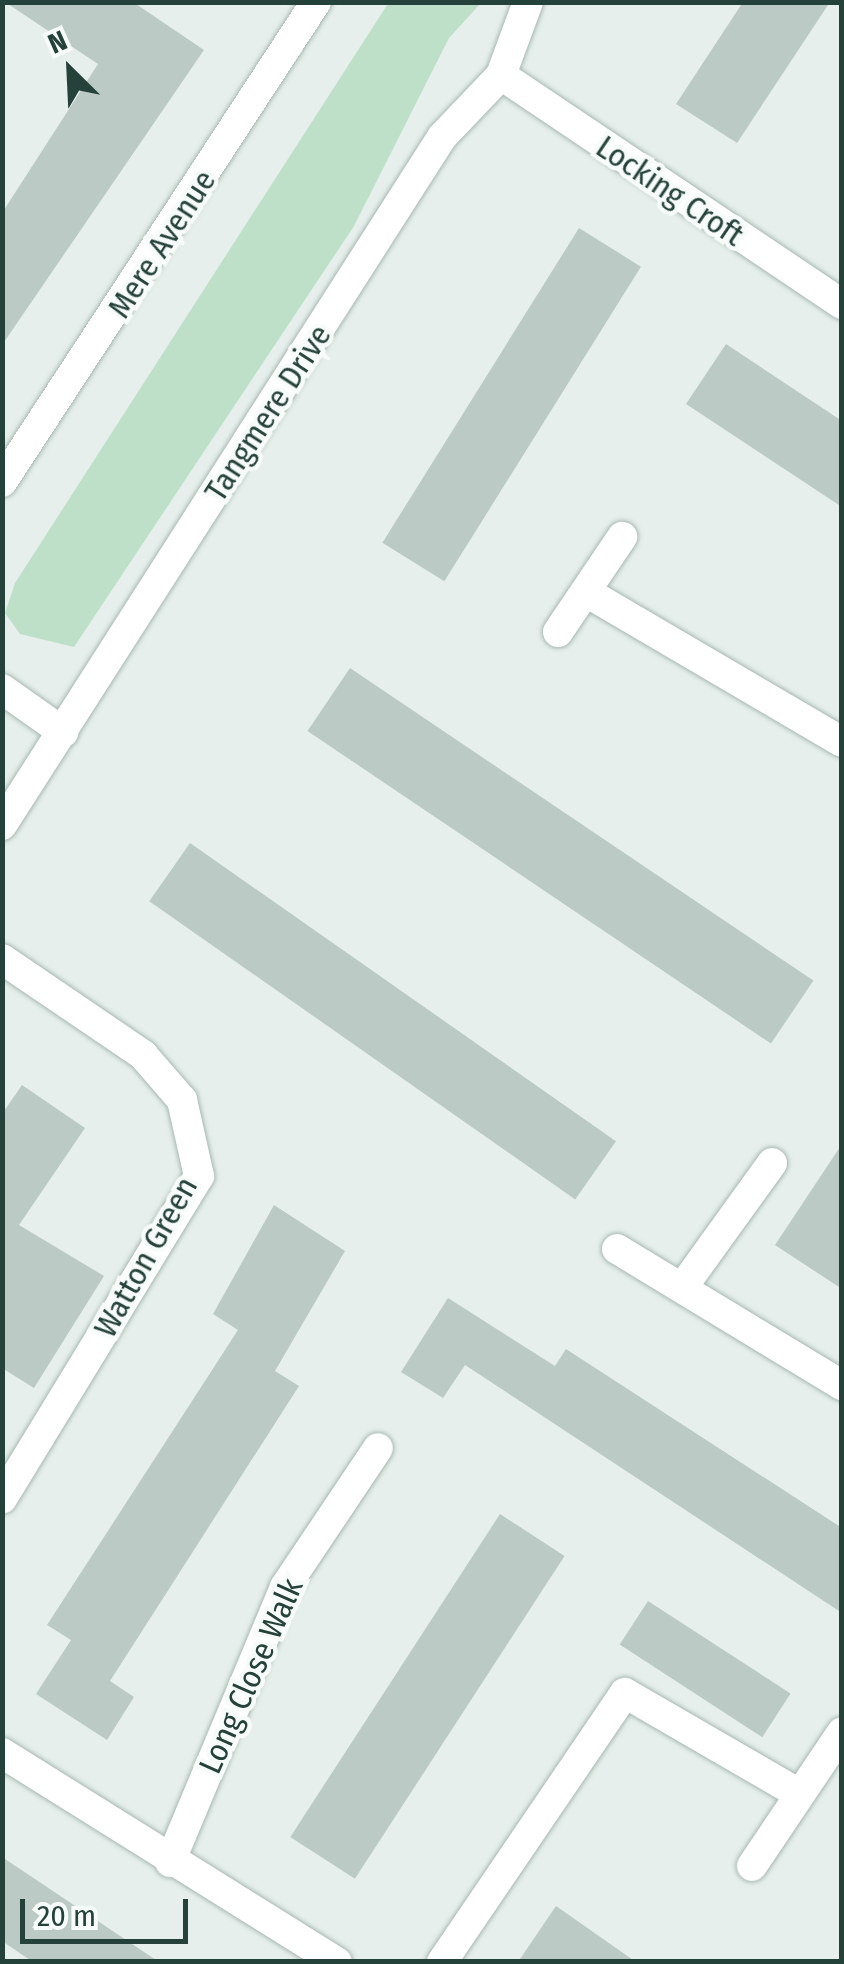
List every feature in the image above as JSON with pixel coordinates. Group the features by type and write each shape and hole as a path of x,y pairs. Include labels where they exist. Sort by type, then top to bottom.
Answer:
{"street":[{"name":"Tangmere Drive","path":"2,825 442,137 501,75 528,2"},
{"name":"Mere Avenue","path":"2,482 316,3"},
{"name":"Locking Croft","path":"501,75 842,304"},
{"path":"558,632 588,593 622,536"},
{"path":"588,593 842,742"},
{"path":"2,689 63,732"},
{"name":"Watton Green","path":"2,959 143,1055 182,1100 199,1176 2,1499"},
{"path":"682,1288 772,1162"},
{"path":"618,1249 842,1386"},
{"name":"Long Close Walk","path":"170,1862 285,1586 378,1448"},
{"path":"442,1962 625,1693 799,1794"},
{"path":"752,1866 842,1732"},
{"path":"2,1753 170,1862 337,1962"}],"green space":[{"path":"389,2 481,3 449,38 354,226 74,647 20,634 5,613 15,583"}],"building":[{"path":"5,2 133,2 204,50 2,345 2,213 98,64"},
{"path":"743,2 830,2 737,143 676,104"},
{"path":"579,228 641,267 444,581 382,543"},
{"path":"726,344 842,421 842,507 686,404"},
{"path":"350,668 813,981 771,1044 308,731"},
{"path":"190,843 616,1141 575,1199 149,901"},
{"path":"22,1085 85,1128 19,1225 104,1276 34,1388 2,1368 2,1114"},
{"path":"842,1144 842,1289 775,1245"},
{"path":"274,1205 345,1251 275,1371 299,1386 110,1681 134,1697 107,1740 36,1694 71,1640 47,1625 238,1330 213,1314"},
{"path":"448,1298 555,1366 566,1349 842,1528 842,1613 465,1365 443,1398 401,1372"},
{"path":"500,1514 565,1556 355,1879 290,1837"},
{"path":"648,1601 791,1694 762,1737 620,1645"},
{"path":"2,1857 159,1962 33,1962 2,1941"},
{"path":"556,1906 636,1962 518,1962"}]}
